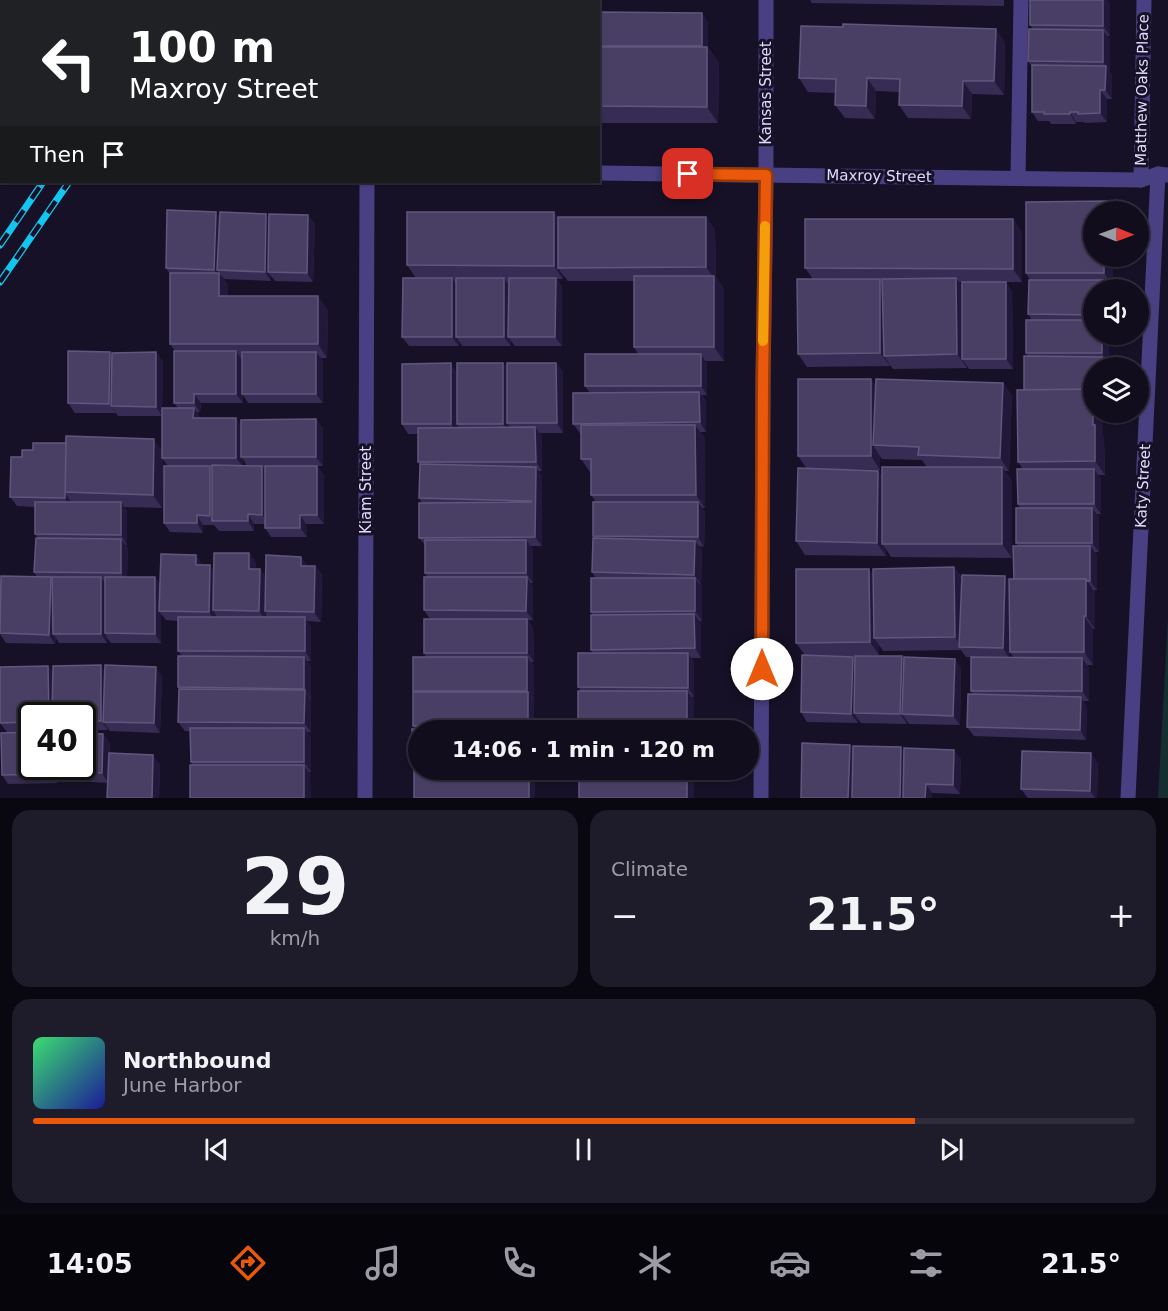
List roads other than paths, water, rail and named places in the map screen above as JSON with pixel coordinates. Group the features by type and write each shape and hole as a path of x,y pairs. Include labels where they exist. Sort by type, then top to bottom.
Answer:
{"street":[{"name":"Kansas Street","path":"761,798 766,0"},
{"path":"1018,178 1022,0"},
{"name":"Matthew Oaks Place","path":"1140,180 1144,0"},
{"name":"Maxroy Street","path":"600,173 1140,180 1163,175"},
{"name":"Katy Street","path":"1128,798 1163,175"},
{"name":"Kiam Street","path":"365,798 367,183"}],"railway":[{"path":"0,245 42,183"},
{"path":"0,282 68,183"}]}
